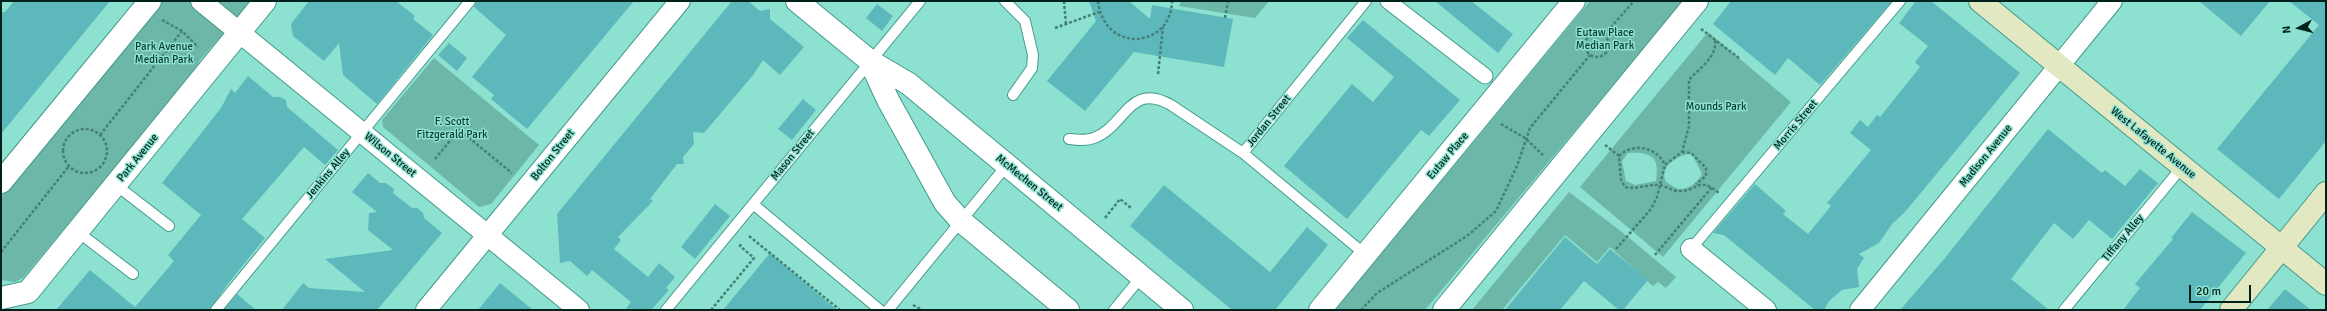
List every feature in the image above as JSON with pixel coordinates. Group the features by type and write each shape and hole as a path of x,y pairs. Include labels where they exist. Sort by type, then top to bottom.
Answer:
{"main road":[{"name":"West Lafayette Avenue","path":"1980,1 2326,284"},
{"path":"2232,310 2326,193"}],"street":[{"path":"1,182 150,1"},
{"name":"Wilson Street","path":"201,1 579,310"},
{"name":"Park Avenue","path":"1,298 28,292 266,1"},
{"name":"Bolton Street","path":"426,310 680,1"},
{"name":"McMechen Street","path":"797,1 870,61 909,84 1182,310"},
{"path":"1388,1 1484,76"},
{"name":"Eutaw Place","path":"1320,310 1487,109 1574,1"},
{"path":"1444,310 1697,1"},
{"name":"Madison Avenue","path":"1860,310 2112,1"},
{"name":"McMechen Street","path":"870,61 888,100 928,176 946,204 961,221 1068,310"},
{"path":"1691,249 1766,310"}],"lane":[{"name":"Jenkins Alley","path":"216,310 470,1"},
{"name":"Mason Street","path":"666,310 920,1"},
{"path":"1005,1 1025,21 1033,55 1032,68 1013,95"},
{"name":"Jordan Street","path":"1366,1 1243,154 1366,255"},
{"name":"Morris Street","path":"1691,249 1900,1"},
{"path":"1069,139 1084,140 1095,138 1106,132 1132,103 1150,98 1162,100 1171,105 1243,154"},
{"path":"888,310 1007,165"},
{"name":"Tiffany Alley","path":"2064,310 2182,167"},
{"path":"116,185 169,226"},
{"path":"753,204 880,310"},
{"path":"78,232 133,274"},
{"path":"1114,310 1142,276"}],"path":[{"path":"1064,1 1066,24"},
{"path":"1098,1 1099,12 1104,23 1113,32 1124,38 1137,39 1149,36 1163,26 1170,14 1172,1"},
{"path":"1210,1 1220,1"},
{"path":"1225,18 1228,1"},
{"path":"1604,35 1634,1"},
{"path":"1055,28 1099,12"},
{"path":"161,20 182,31 198,47"},
{"path":"1158,74 1163,26"},
{"path":"1700,28 1739,58"},
{"path":"100,135 182,31"},
{"path":"1597,33 1604,35 1608,41 1609,48 1606,54 1600,58 1590,55 1584,46 1586,40 1591,35 1597,33"},
{"path":"1616,249 1651,209 1657,197 1658,185 1665,165 1682,152 1689,126 1690,80 1710,58 1715,48 1715,39"},
{"path":"1361,310 1377,293 1467,236 1496,211 1517,166 1525,138 1530,128 1590,55"},
{"path":"1487,109 1497,122 1525,138 1546,159"},
{"path":"86,129 100,135 106,147 107,154 100,166 88,173 74,170 69,166 63,152 67,138 72,133 86,129"},
{"path":"435,159 459,130 512,173"},
{"path":"1604,145 1619,156"},
{"path":"1619,156 1630,149 1645,149 1657,153 1665,165"},
{"path":"1619,156 1620,173 1625,187 1631,188 1658,185 1678,192 1696,185 1706,176 1706,168 1691,153 1682,152"},
{"path":"1,252 69,166"},
{"path":"1655,255 1712,187 1696,185"},
{"path":"1104,220 1120,199 1131,208"},
{"path":"711,310 754,258 740,246 749,235 840,310"},
{"path":"909,310 914,304 922,310"}],"green space":[{"name":"Park Avenue Median Park","path":"162,1 252,1 200,60 194,73 23,278 15,282 1,280 1,197"},
{"path":"1181,1 1269,1 1255,18 1179,6"},
{"name":"Eutaw Place Median Park","path":"1590,1 1683,1 1425,310 1335,310"},
{"name":"Mounds Park","path":"1708,32 1791,102 1663,257 1580,187","holes":["1628,153 1643,153 1652,157 1657,166 1656,181 1635,185 1626,181 1622,161","1688,154 1692,154 1702,174 1692,185 1686,188 1678,189 1666,182 1664,177 1666,167 1673,160"]},
{"name":"F. Scott Fitzgerald Park","path":"434,58 539,145 491,204 479,207 383,127 382,120"},
{"path":"1569,192 1622,232 1676,277 1666,288 1658,282 1653,286 1610,247 1597,262 1565,235 1502,310 1472,310"}],"building":[{"path":"14,1 110,1 1,134 1,12 5,12"},
{"path":"309,1 396,1 415,16 413,19 433,35 377,104 343,75 339,43 324,61 293,36 291,24"},
{"path":"476,1 634,1 527,129 491,99 494,95 472,77 506,35 474,7"},
{"path":"732,1 748,1 760,11 770,9 770,19 804,47 780,75 763,60 753,75 704,133 693,132 694,144 683,157 684,164 677,164 650,199 653,201 618,237 621,240 614,249 648,277 659,263 675,277 666,288 669,290 651,310 625,310 631,302 592,270 587,276 570,261 560,263 557,214"},
{"path":"1089,1 1129,1 1150,19 1152,5 1233,19 1224,67 1134,52 1085,111 1047,81 1096,21"},
{"path":"1435,1 1471,1 1513,34 1498,53"},
{"path":"1731,1 1892,1 1820,85 1788,58 1775,75 1713,24"},
{"path":"1916,1 1931,1 2020,73 1905,212 1892,224 1879,243 1859,254 1864,258 1857,269 1859,287 1842,290 1829,301 1824,310 1815,310 1724,235 1713,233 1755,184 1786,211 1783,214 1808,234 1831,206 1827,203 1871,150 1850,133 1860,120 1868,127 1877,115 1880,117 1920,67 1915,62 1928,46 1899,23"},
{"path":"2199,1 2270,1 2241,36"},
{"path":"2289,1 2326,1 2326,141 2279,199 2217,149 2319,25"},
{"path":"877,4 893,16 882,31 866,18"},
{"path":"1363,20 1460,100 1429,136 1421,130 1347,219 1284,166 1352,84 1373,102 1394,77 1347,38"},
{"path":"449,43 467,58 457,71 438,55"},
{"path":"248,76 273,97 280,97 286,100 287,107 338,150 325,165 304,147 242,219 265,238 227,285 210,310 56,310 90,270 135,307 174,261 168,255 201,215 162,183 221,108 231,89 235,93"},
{"path":"803,99 816,110 792,140 778,129"},
{"path":"2048,129 2102,173 2105,170 2125,186 2140,169 2158,183 2112,239 2089,220 2073,239 2054,223 2011,279 2049,310 1900,310 1945,258"},
{"path":"368,173 380,183 386,183 394,189 393,193 412,208 417,208 423,213 424,218 442,233 377,310 282,310 303,283 309,288 365,292 325,259 393,250 368,230 369,213 377,212 352,192"},
{"path":"1164,185 1270,272 1307,227 1328,245 1275,310 1232,310 1130,226"},
{"path":"715,204 730,216 695,259 681,247"},
{"path":"2192,212 2246,253 2200,310 2123,310 2140,288 2135,284 2173,239 2171,238"},
{"path":"1565,237 1597,264 1610,249 1648,280 1623,310 1619,310 1584,281 1560,310 1505,310"},
{"path":"770,253 837,310 723,310"},
{"path":"500,283 533,310 478,310"},
{"path":"2285,289 2311,310 2267,310"},
{"path":"237,294 256,310 224,310"}]}
